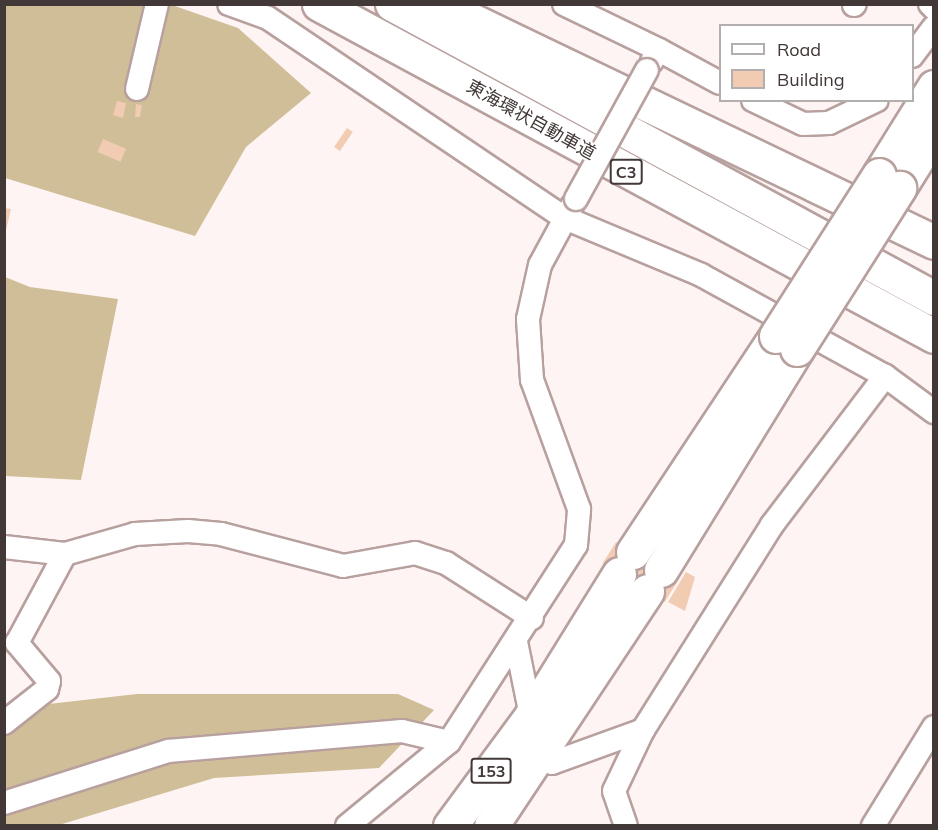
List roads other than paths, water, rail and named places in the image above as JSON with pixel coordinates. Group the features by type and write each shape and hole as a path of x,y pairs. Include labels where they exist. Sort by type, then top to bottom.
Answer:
{"highway":[{"name":"東海環状自動車道","path":"320,4 784,258 933,336"},
{"name":"東海環状自動車道","path":"392,4 933,298"},
{"path":"438,4 933,242"},
{"path":"531,716 626,563 786,343 889,182 933,87"},
{"path":"889,182 932,135"},
{"path":"784,258 933,346"},
{"path":"535,757 654,581 786,343"},
{"name":"153","path":"450,825 531,716"},
{"name":"153","path":"466,825 531,716"},
{"name":"153","path":"491,825 535,757"}],"street":[{"path":"137,89 157,4"},
{"path":"229,4 268,18 571,209 701,275 885,376 933,412"},
{"path":"564,4 659,50 719,82"},
{"path":"930,4 933,8"},
{"path":"914,53 933,27"},
{"path":"347,825 449,742 567,564 581,526 532,380 528,319 540,265 659,50"},
{"path":"758,102 812,124 857,114 874,102"},
{"path":"626,825 614,791 643,730 772,525 885,376"},
{"path":"4,547 65,554 155,531 221,534 344,566 415,553 446,563 532,618"},
{"path":"4,723 48,689 49,681 17,643 65,554"},
{"path":"516,642 531,716"},
{"path":"535,757 552,763 643,730"},
{"path":"873,825 933,730"},
{"path":"4,803 168,751 402,731 449,742"}]}
